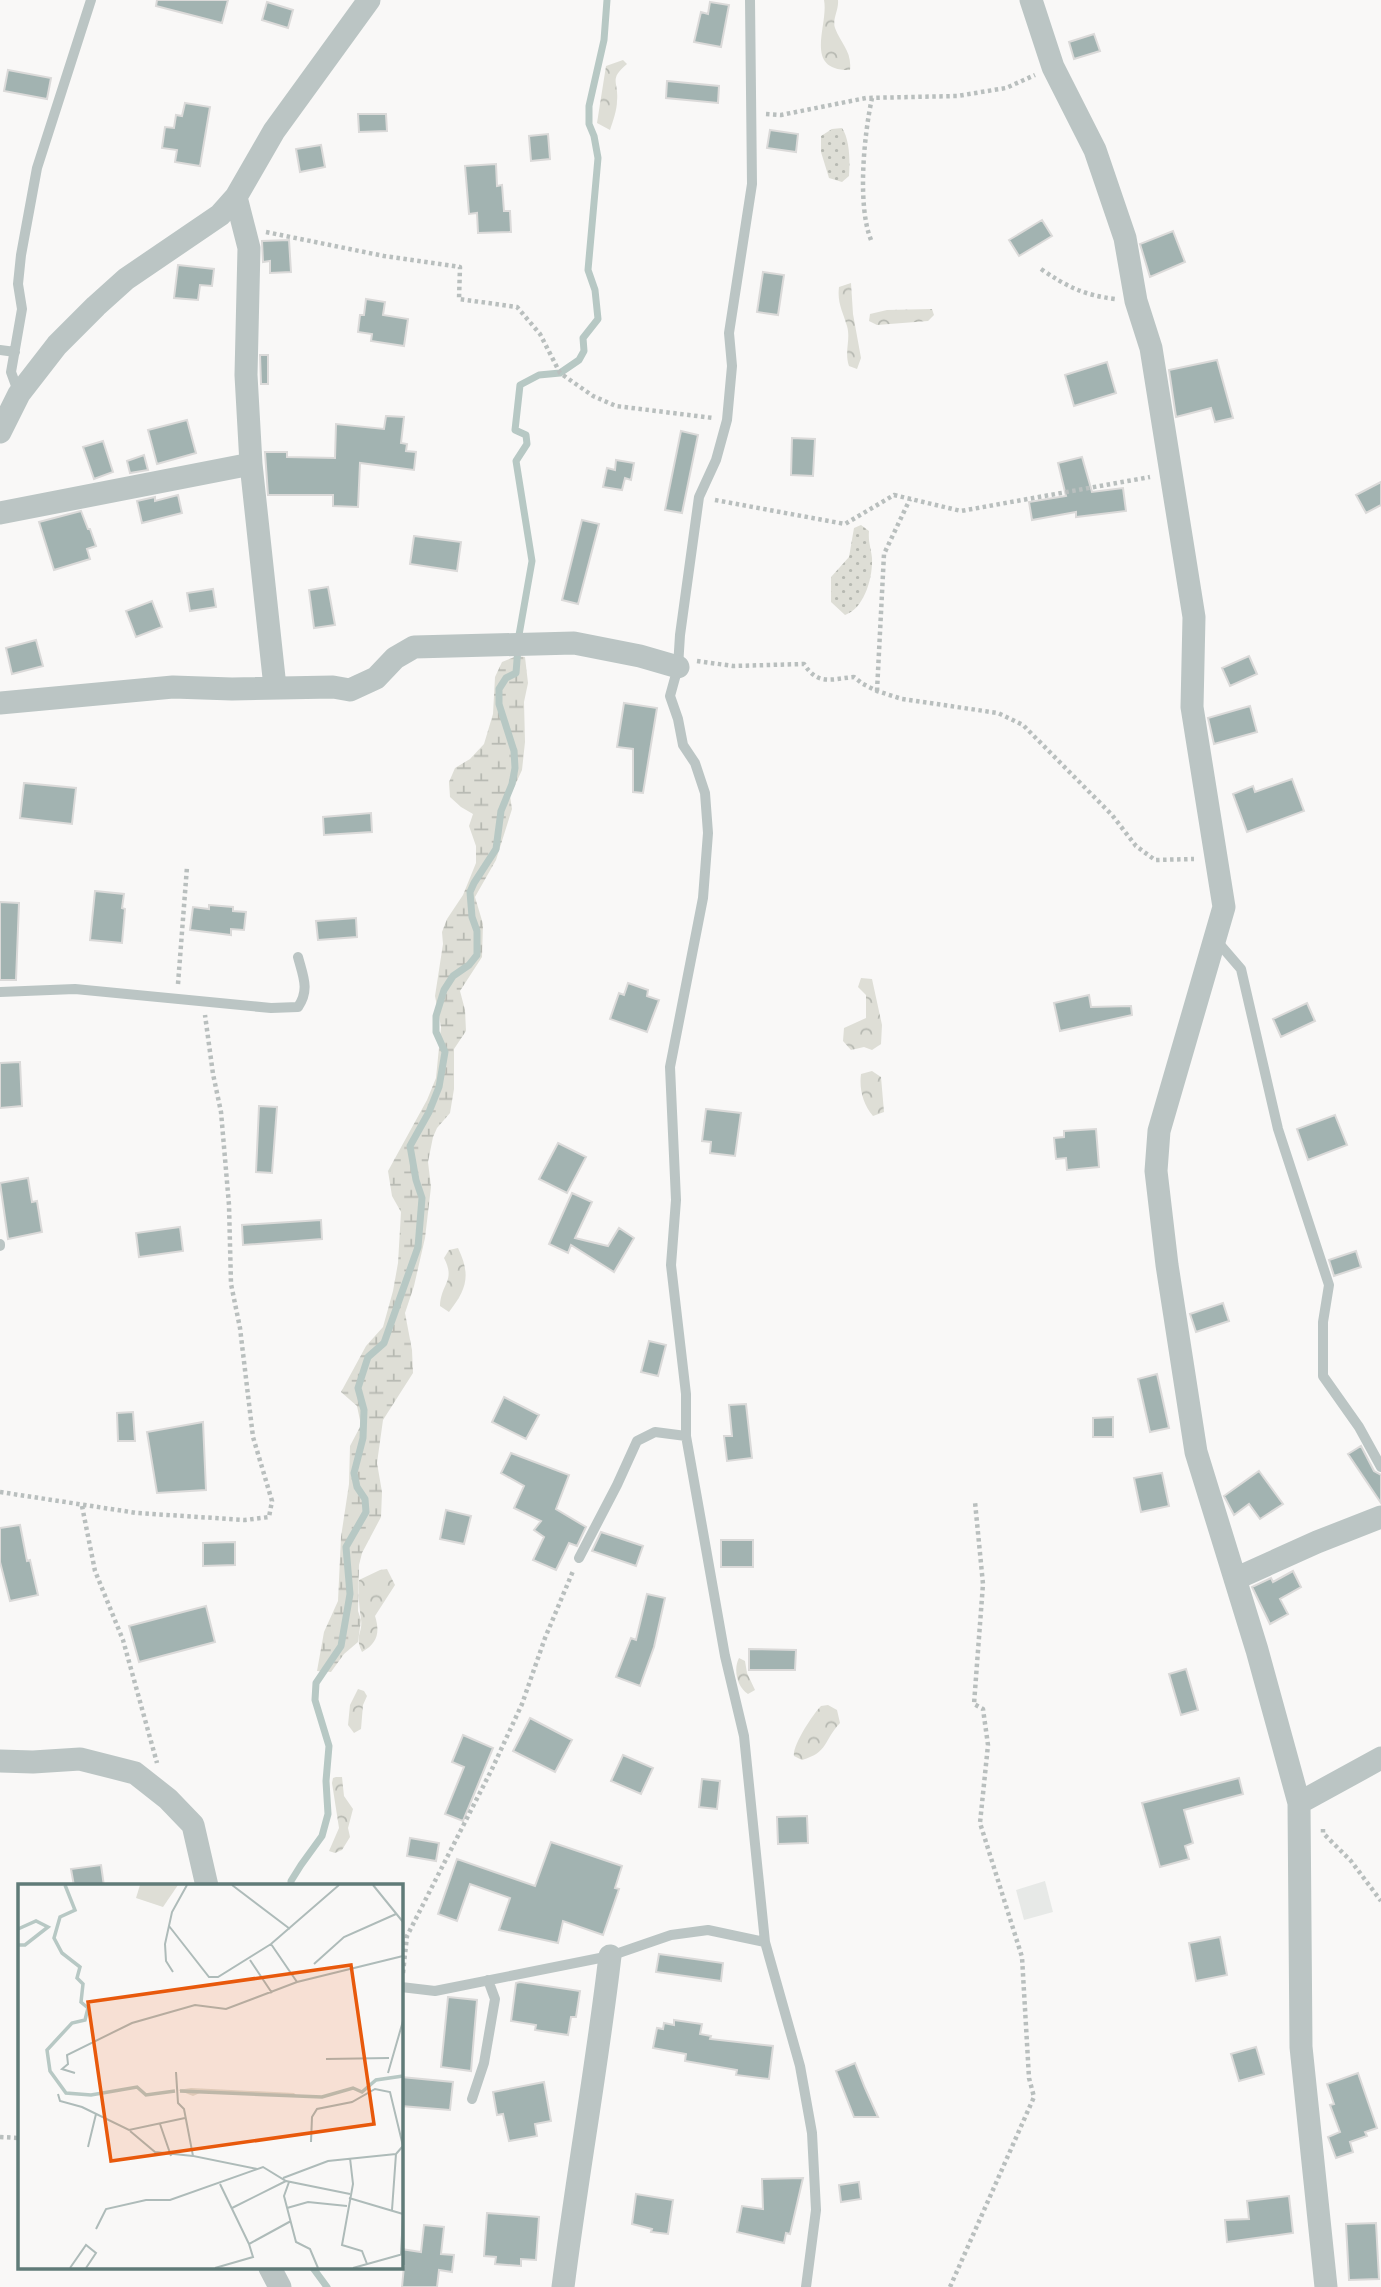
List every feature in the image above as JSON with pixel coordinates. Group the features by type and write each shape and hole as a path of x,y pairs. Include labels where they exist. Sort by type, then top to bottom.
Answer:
{"street":[{"path":"0,432 19,394 57,345 96,306 126,279 182,244 220,215 236,197 274,131 369,0"},
{"path":"1031,0 1053,67 1095,150 1125,238 1136,301 1151,348 1194,617 1192,707 1224,907 1159,1131 1156,1171 1167,1265 1196,1452 1235,1579 1309,1799 1301,2047 1326,2287"},
{"path":"236,197 249,248 246,375 251,464 275,687"},
{"path":"0,513 251,464"},
{"path":"0,704 173,687 333,687 350,690 376,678 394,658 414,647 554,644 587,646 678,663"},
{"path":"1235,1579 1381,1517"},
{"path":"1309,1799 1381,1758"},
{"path":"0,1761 80,1759 135,1773 168,1799 193,1825 207,1884"},
{"path":"563,2287 576,2185 599,2051 610,1956"},
{"path":"271,2270 280,2287"}],"lane":[{"path":"19,394 11,372 22,309 18,285 21,255 37,169 91,0"},
{"path":"750,0 752,184 729,333 732,366 727,420 716,460 699,497 678,663 670,696 683,745 695,763 705,793 708,833 703,898 670,1067 676,1200 671,1265 686,1394 686,1436 725,1656 744,1736 765,1942 800,2066 812,2133 817,2210 806,2287"},
{"path":"0,349 15,352"},
{"path":"1216,940 1241,968 1278,1129 1329,1285 1323,1322 1323,1376 1359,1427 1381,1467"},
{"path":"0,992 75,989 271,1008 298,1007 304,999 306,985 298,957"},
{"path":"579,1558 637,1441 655,1432 686,1436"},
{"path":"402,1987 435,1991 610,1956 671,1935 708,1930 765,1942"},
{"path":"472,2099 484,2063 495,1998 488,1980"}],"path":[{"path":"751,114 781,115 869,98 957,96 1006,88 1053,67"},
{"path":"869,98 864,200 866,228 871,240"},
{"path":"246,234 266,232 384,256 460,267 459,299 517,307 540,334 560,373 593,396 616,406 727,420"},
{"path":"1041,269 1089,296 1136,301"},
{"path":"699,497 845,524 894,495 961,511 1172,473"},
{"path":"877,691 884,554 910,499"},
{"path":"678,663 733,666 804,664 811,674 820,680 854,677 877,691 902,699 998,713 1023,725 1112,814 1136,846 1155,860 1217,860"},
{"path":"177,999 187,867"},
{"path":"0,1492 82,1506 178,1516 245,1520 269,1517 272,1501 253,1437 240,1328 231,1284 229,1205 221,1111 213,1074 206,1016 201,1001"},
{"path":"950,2287 1034,2097 1029,2078 1022,1958 980,1823 988,1745 983,1709 974,1704 983,1584 975,1502"},
{"path":"82,1506 95,1571 123,1640 168,1799"},
{"path":"402,1978 407,1936 522,1704 545,1638 579,1558"},
{"path":"1309,1799 1323,1833 1351,1861 1381,1901"},
{"path":"0,2137 18,2138"}],"shaded area":[{"path":"1045,1881 1053,1912 1024,1920 1016,1890"}],"green space":[{"path":"824,0 838,0 834,25 848,53 850,70 835,68 826,63 822,55"},
{"path":"623,60 627,64 616,77 617,104 610,130 597,123 606,66"},
{"path":"842,128 848,145 849,176 842,182 829,178 821,152 821,136 832,129"},
{"path":"851,283 853,314 861,358 857,369 849,366 848,331 839,298 839,287"},
{"path":"932,309 934,315 928,321 877,325 869,321 870,314 887,310"},
{"path":"861,525 869,531 871,575 862,600 852,612 845,615 831,602 831,577 849,557 854,528"},
{"path":"517,656 525,657 528,683 524,702 525,742 522,770 510,796 512,809 496,860 475,897 483,924 482,957 460,991 465,1010 466,1031 454,1049 454,1089 450,1113 433,1137 428,1162 431,1187 425,1238 405,1313 413,1373 383,1420 377,1463 382,1492 381,1517 362,1553 359,1565 358,1611 361,1620 358,1642 344,1654 331,1672 317,1671 324,1632 338,1601 350,1446 361,1425 357,1406 341,1392 366,1346 383,1327 393,1291 398,1263 401,1212 392,1196 388,1171 436,1078 441,1027 435,996 443,944 442,932 463,895 476,863 476,846 469,826 473,814 450,797 449,782 455,768 470,759 484,744 493,714 495,677 502,662"},
{"path":"861,978 872,979 882,1025 881,1044 872,1050 864,1047 851,1050 843,1041 844,1028 866,1018 866,995 858,987"},
{"path":"872,1071 881,1077 884,1112 873,1116 862,1096 861,1085 861,1074"},
{"path":"458,1248 465,1266 465,1282 460,1296 449,1312 440,1306 449,1272 444,1258 449,1250"},
{"path":"387,1569 395,1585 375,1616 377,1632 374,1641 362,1652 359,1642 359,1580"},
{"path":"739,1658 745,1661 755,1690 748,1694 737,1678"},
{"path":"358,1689 364,1691 367,1696 363,1705 361,1729 354,1733 348,1725 350,1705"},
{"path":"828,1705 837,1710 840,1723 817,1753 802,1760 794,1756 796,1745 808,1723 821,1706"},
{"path":"336,1777 342,1777 344,1796 353,1809 348,1828 350,1837 342,1850 335,1853 329,1851 339,1828 332,1783"}],"building":[{"path":"157,0 228,0 222,23 156,6"},
{"path":"267,2 293,10 288,28 262,20"},
{"path":"710,2 729,5 721,47 694,42 701,12 708,14"},
{"path":"1094,34 1100,51 1074,59 1069,42"},
{"path":"8,70 51,78 47,99 4,91"},
{"path":"667,81 719,86 718,103 666,98"},
{"path":"185,103 210,107 200,166 175,162 177,150 162,148 165,127 174,128 176,115 182,116"},
{"path":"358,114 386,114 387,131 359,132"},
{"path":"770,130 798,134 796,152 767,148"},
{"path":"548,134 550,159 531,161 529,136"},
{"path":"321,145 325,167 300,172 296,149"},
{"path":"496,164 497,186 502,185 504,211 510,211 511,232 478,233 477,213 469,214 465,166"},
{"path":"1042,220 1052,236 1019,256 1009,240"},
{"path":"1173,231 1185,262 1150,277 1140,244"},
{"path":"289,240 291,272 270,273 270,261 263,262 262,241"},
{"path":"178,265 214,269 212,286 200,285 198,300 174,298"},
{"path":"763,272 784,275 778,315 757,312"},
{"path":"366,299 385,302 383,315 408,319 404,346 371,341 372,334 358,332"},
{"path":"260,355 268,355 268,384 261,384"},
{"path":"1217,360 1233,418 1215,422 1211,408 1176,417 1169,370"},
{"path":"1107,362 1116,393 1074,406 1065,375"},
{"path":"386,416 404,417 401,443 407,444 406,451 416,452 414,470 360,463 358,507 333,506 333,495 268,495 265,452 287,452 287,457 335,458 336,424 384,429"},
{"path":"187,420 196,453 157,464 148,430"},
{"path":"681,431 698,435 682,513 665,510"},
{"path":"792,438 815,439 813,476 791,475"},
{"path":"103,441 113,472 94,479 83,447"},
{"path":"144,455 148,470 130,473 127,461"},
{"path":"1082,457 1092,492 1123,488 1126,511 1076,517 1076,512 1032,520 1029,502 1066,496 1058,463"},
{"path":"616,460 634,463 631,480 625,478 622,490 603,487 607,468 615,470"},
{"path":"1381,482 1381,505 1366,513 1356,495"},
{"path":"178,495 182,513 142,523 137,501 155,497 155,501"},
{"path":"81,511 96,546 87,549 90,559 54,570 39,522"},
{"path":"582,520 599,524 578,604 562,600"},
{"path":"414,536 461,542 457,571 410,564"},
{"path":"328,587 335,625 314,628 309,590"},
{"path":"213,589 216,607 190,611 187,593"},
{"path":"152,601 162,627 136,637 126,611"},
{"path":"36,640 43,666 12,674 6,648"},
{"path":"1249,656 1257,674 1230,686 1222,668"},
{"path":"624,703 657,708 643,793 633,792 633,749 617,747"},
{"path":"1250,706 1257,732 1214,744 1208,718"},
{"path":"1292,779 1304,811 1247,832 1233,794 1253,786 1255,792"},
{"path":"24,783 76,788 72,824 20,818"},
{"path":"371,813 372,832 324,835 323,817"},
{"path":"95,891 124,894 122,943 90,940"},
{"path":"0,902 19,903 16,980 0,980"},
{"path":"209,905 233,907 233,911 246,912 244,930 231,929 231,935 190,930 193,907 209,909"},
{"path":"356,918 357,937 318,940 316,921"},
{"path":"628,983 648,990 647,996 659,1000 647,1032 610,1019 619,993 624,995"},
{"path":"1089,995 1091,1007 1131,1006 1132,1015 1060,1031 1054,1003"},
{"path":"1307,1003 1315,1021 1281,1037 1273,1019"},
{"path":"20,1062 22,1106 0,1108 0,1063"},
{"path":"259,1106 277,1107 272,1173 256,1172"},
{"path":"706,1109 741,1113 735,1156 710,1153 711,1142 702,1141"},
{"path":"1335,1115 1347,1145 1308,1160 1297,1129"},
{"path":"1096,1129 1099,1167 1067,1170 1066,1158 1056,1159 1054,1138 1064,1137 1064,1131"},
{"path":"558,1143 586,1157 567,1193 539,1179"},
{"path":"28,1178 32,1202 37,1201 42,1232 8,1239 0,1183"},
{"path":"572,1193 592,1202 575,1238 608,1246 619,1228 634,1238 614,1272 571,1245 568,1253 549,1244"},
{"path":"321,1220 322,1239 243,1245 242,1225"},
{"path":"180,1227 183,1251 139,1257 136,1233"},
{"path":"1356,1251 1361,1267 1334,1276 1329,1260"},
{"path":"1223,1303 1229,1321 1196,1332 1190,1314"},
{"path":"649,1341 666,1345 658,1376 641,1372"},
{"path":"1157,1374 1169,1428 1150,1432 1138,1379"},
{"path":"504,1397 539,1415 526,1439 492,1422"},
{"path":"746,1404 752,1458 727,1461 724,1436 732,1436 729,1405"},
{"path":"133,1412 135,1441 118,1441 117,1413"},
{"path":"1113,1417 1113,1437 1093,1437 1093,1418"},
{"path":"203,1422 206,1490 157,1493 147,1432"},
{"path":"1361,1446 1374,1471 1381,1475 1381,1503 1348,1454"},
{"path":"511,1453 569,1475 556,1509 586,1527 577,1546 569,1543 556,1570 533,1560 544,1537 534,1530 541,1521 514,1508 524,1486 501,1473"},
{"path":"1259,1471 1283,1504 1260,1519 1249,1504 1234,1515 1224,1496"},
{"path":"1162,1473 1169,1506 1141,1512 1134,1478"},
{"path":"446,1510 471,1516 464,1544 440,1539"},
{"path":"20,1525 27,1561 30,1560 38,1595 10,1601 0,1562 0,1528"},
{"path":"601,1532 643,1546 636,1566 592,1551"},
{"path":"721,1540 753,1540 753,1567 721,1567"},
{"path":"235,1542 235,1565 203,1566 203,1543"},
{"path":"1293,1571 1301,1587 1280,1599 1288,1614 1270,1624 1252,1587 1271,1578 1273,1582"},
{"path":"647,1594 665,1598 654,1647 640,1686 616,1677 631,1638 636,1640"},
{"path":"206,1606 215,1642 139,1662 129,1626"},
{"path":"749,1649 796,1650 795,1670 749,1670"},
{"path":"1186,1669 1198,1710 1181,1715 1169,1674"},
{"path":"530,1718 572,1740 555,1772 513,1751"},
{"path":"463,1735 493,1748 463,1821 445,1814 464,1767 452,1762"},
{"path":"623,1755 653,1768 641,1794 611,1781"},
{"path":"1239,1778 1243,1794 1184,1810 1193,1843 1185,1846 1189,1859 1160,1867 1142,1803"},
{"path":"702,1779 720,1781 717,1809 699,1807"},
{"path":"807,1816 808,1843 778,1844 777,1817"},
{"path":"410,1838 439,1843 436,1861 407,1856"},
{"path":"551,1842 622,1866 615,1888 619,1889 603,1935 563,1921 558,1943 499,1930 510,1898 470,1884 457,1921 438,1914 457,1859 535,1886"},
{"path":"101,1865 104,1884 74,1884 71,1869"},
{"path":"1220,1937 1227,1975 1196,1981 1189,1943"},
{"path":"659,1954 723,1963 721,1981 656,1972"},
{"path":"516,1983 580,1991 576,2017 571,2017 568,2035 535,2030 536,2025 511,2021"},
{"path":"448,1997 477,2000 471,2071 441,2067"},
{"path":"674,2020 702,2024 700,2034 711,2036 710,2039 773,2046 769,2079 736,2075 737,2070 685,2061 686,2054 653,2048 657,2028 663,2029 664,2023 674,2025"},
{"path":"1256,2047 1264,2074 1239,2081 1231,2054"},
{"path":"855,2063 878,2117 854,2117 836,2071"},
{"path":"1358,2073 1377,2128 1365,2132 1367,2136 1350,2142 1353,2152 1336,2158 1328,2137 1340,2132 1330,2105 1334,2104 1327,2084"},
{"path":"402,2077 453,2082 450,2110 402,2106"},
{"path":"544,2082 551,2121 535,2124 537,2136 509,2141 503,2114 497,2115 493,2092"},
{"path":"803,2178 790,2234 786,2233 784,2243 737,2232 742,2206 763,2209 762,2179"},
{"path":"859,2182 861,2199 841,2202 839,2185"},
{"path":"636,2194 673,2200 668,2234 651,2232 652,2229 632,2224"},
{"path":"1289,2196 1293,2233 1227,2242 1225,2220 1249,2219 1247,2201"},
{"path":"487,2213 539,2217 536,2260 521,2259 521,2266 495,2264 496,2257 484,2256"},
{"path":"1376,2223 1379,2279 1349,2280 1346,2224"},
{"path":"424,2225 444,2227 441,2254 454,2255 452,2272 439,2270 437,2287 402,2287 402,2249 421,2252"}],"waterway":[{"path":"291,1884 322,1836 328,1814 326,1781 329,1746 315,1700 316,1683 341,1646 350,1594 346,1547 366,1512 365,1499 357,1487 354,1473 363,1438 364,1410 358,1388 368,1357 384,1343 418,1247 422,1198 410,1146 439,1087 445,1052 436,1032 436,1016 444,990 453,976 469,965 477,955 477,931 472,917 470,892 496,849 501,811 512,784 515,768 514,751 499,704 499,689 506,678 516,673 519,635 532,561 516,461 527,444 526,435 515,430 520,385 539,375 560,373 579,360 584,351 583,338 598,319 595,290 588,270 598,158 589,124 589,106 604,40 607,0"},
{"path":"314,2270 327,2287"}]}
